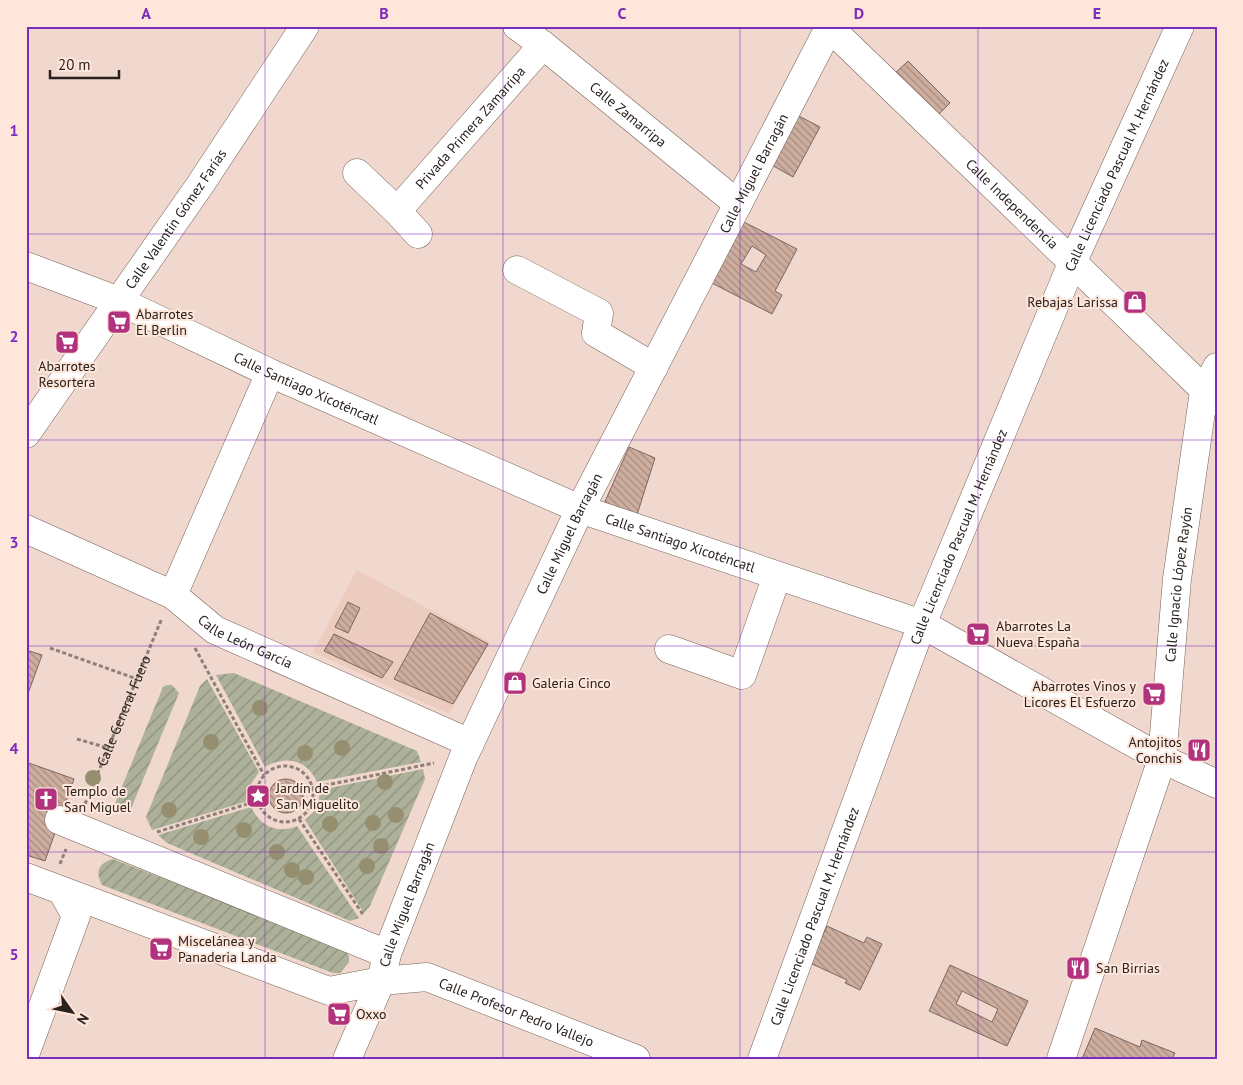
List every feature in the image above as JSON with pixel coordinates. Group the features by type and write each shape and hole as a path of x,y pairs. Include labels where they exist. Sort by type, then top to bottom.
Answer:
{"street":[{"name":"Calle Valentín Gómez Farías","path":"26,434 200,185 305,26"},
{"name":"Calle Zamarripa","path":"517,26 543,45 738,204"},
{"name":"Calle Licenciado Pascual M. Hernández","path":"762,1059 922,624 1072,261 1180,26"},
{"name":"Calle Independencia","path":"829,27 1072,261 1212,387"},
{"name":"Calle Miguel Barragán","path":"346,1059 381,981 387,954 467,751 580,509 829,27"},
{"name":"Privada Primera Zamarripa","path":"397,210 543,45"},
{"path":"357,173 397,210 418,234"},
{"name":"Calle Santiago Xicoténcatl","path":"26,266 119,301 270,373 580,509 922,624 1162,759 1217,784"},
{"path":"517,270 599,312 596,333 654,367"},
{"path":"172,595 270,373"},
{"name":"Calle Ignacio López Rayón","path":"1060,1059 1162,759 1177,579 1212,387"},
{"name":"Calle León García","path":"26,529 172,595 215,630 467,751"},
{"path":"669,649 742,676 777,576"},
{"path":"70,833 121,845 387,954"},
{"name":"Calle Profesor Pedro Vallejo","path":"26,877 60,880 330,991 381,981 427,977 636,1059"},
{"path":"26,1052 76,916 60,880"}],"path":[{"name":"Calle General Fuero","path":"60,880 70,833 158,628"},
{"path":"192,642 264,775"},
{"path":"50,648 137,679"},
{"path":"77,739 108,748"},
{"path":"312,788 467,751"},
{"path":"282,766 292,767 301,771 308,778 312,788 311,806 299,819 289,822 279,822 265,815 257,802 259,783 264,775 272,769 282,766"},
{"path":"121,845 147,835 257,802"},
{"path":"299,819 367,922"},
{"path":"65,853 70,833"}],"shaded area":[{"path":"357,570 490,642 449,714 313,652"}],"green space":[{"path":"234,673 417,751 421,762 317,782 307,768 295,761 280,761 265,767 216,675"},
{"path":"207,679 259,772 249,787 248,801 152,830 146,817 200,686"},
{"path":"172,685 179,693 130,811 121,814 114,806 163,687"},
{"path":"423,769 425,779 370,906 364,913 305,820 318,808 320,790"},
{"path":"251,807 260,820 270,827 283,829 297,826 359,918 350,921 167,843 158,835"},
{"path":"113,859 344,949 349,956 349,962 340,973 333,973 102,885 98,872 99,869 104,863"}],"building":[{"path":"908,61 950,103 935,118 893,75"},
{"path":"797,115 820,127 793,177 770,164"},
{"path":"740,220 797,249 775,291 782,295 772,314 708,281","holes":["752,246 766,255 756,272 741,264"]},
{"path":"629,447 655,458 636,518 603,506"},
{"path":"348,602 360,608 348,633 335,627"},
{"path":"430,613 488,644 453,704 394,679"},
{"path":"334,634 393,662 382,678 324,651"},
{"path":"26,650 42,655 26,699"},
{"name":"Templo de San Miguel","path":"26,762 74,779 45,861 26,855"},
{"path":"286,779 298,784 303,796 298,808 286,813 274,808 269,796 274,784"},
{"path":"827,926 864,943 867,937 882,944 860,990 845,983 847,980 810,963"},
{"path":"950,965 1028,1001 1007,1046 929,1011","holes":["962,991 998,1009 992,1022 956,1004"]},
{"path":"1095,1028 1140,1047 1142,1040 1175,1053 1172,1059 1082,1059"}],"place":[{"name":"Rebajas Larissa","path":"1135,302"},
{"name":"Abarrotes El Berlin","path":"119,322"},
{"name":"Abarrotes Resortera","path":"67,342"},
{"name":"Abarrotes La Nueva España","path":"978,634"},
{"name":"Galeria Cinco","path":"515,683"},
{"name":"Abarrotes Vinos y Licores El Esfuerzo","path":"1154,694"},
{"name":"Antojitos Conchis","path":"1199,750"},
{"name":"Jardín de San Miguelito","path":"258,796"},
{"name":"Templo de San Miguel","path":"46,799"},
{"name":"Miscelánea y Panaderia Landa","path":"161,949"},
{"name":"San Birrias","path":"1078,968"},
{"name":"Oxxo","path":"339,1014"}]}
